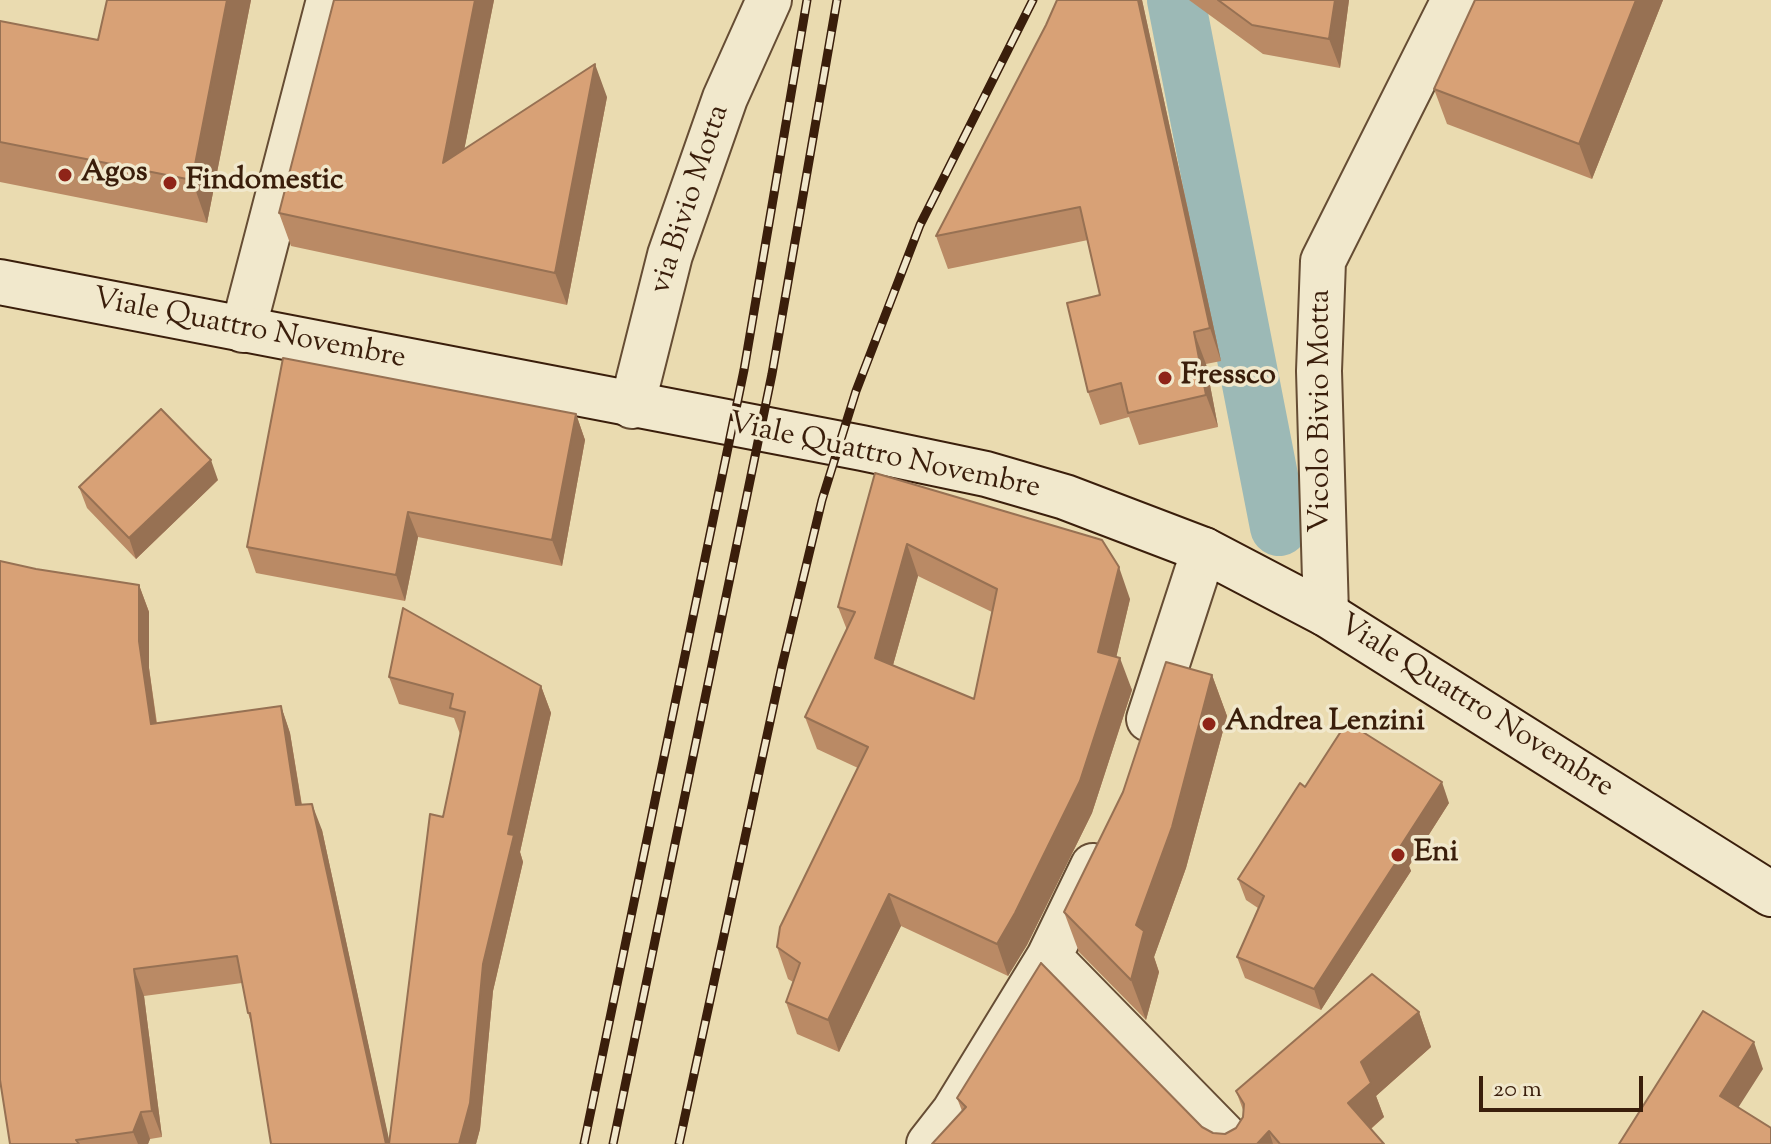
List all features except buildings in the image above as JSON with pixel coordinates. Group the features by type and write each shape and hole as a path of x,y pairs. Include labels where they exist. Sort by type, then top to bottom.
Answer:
{"street":[{"path":"243,330 329,0"},
{"name":"via Bivio Motta","path":"632,406 670,255 725,98 769,0"},
{"name":"Vicolo Bivio Motta","path":"1326,614 1319,371 1323,261 1454,0"},
{"name":"Viale Quattro Novembre","path":"0,282 986,474 1065,497 1204,550 1326,614 1771,894"},
{"path":"1135,761 1204,550"},
{"path":"929,1144 954,1112 1049,957 1108,835"},
{"path":"1049,957 1232,1144"}],"waterway":[{"path":"1176,0 1279,527"}],"railway":[{"path":"584,1144 744,370 807,0"},
{"path":"613,1144 772,374 837,0"},
{"path":"679,1144 782,666 822,500 856,391 920,225 1033,0"}],"place":[{"name":"Agos","path":"65,175"},
{"name":"Findomestic","path":"170,183"},
{"name":"Fressco","path":"1165,378"},
{"name":"Andrea Lenzini","path":"1209,724"},
{"name":"Eni","path":"1398,855"}]}
